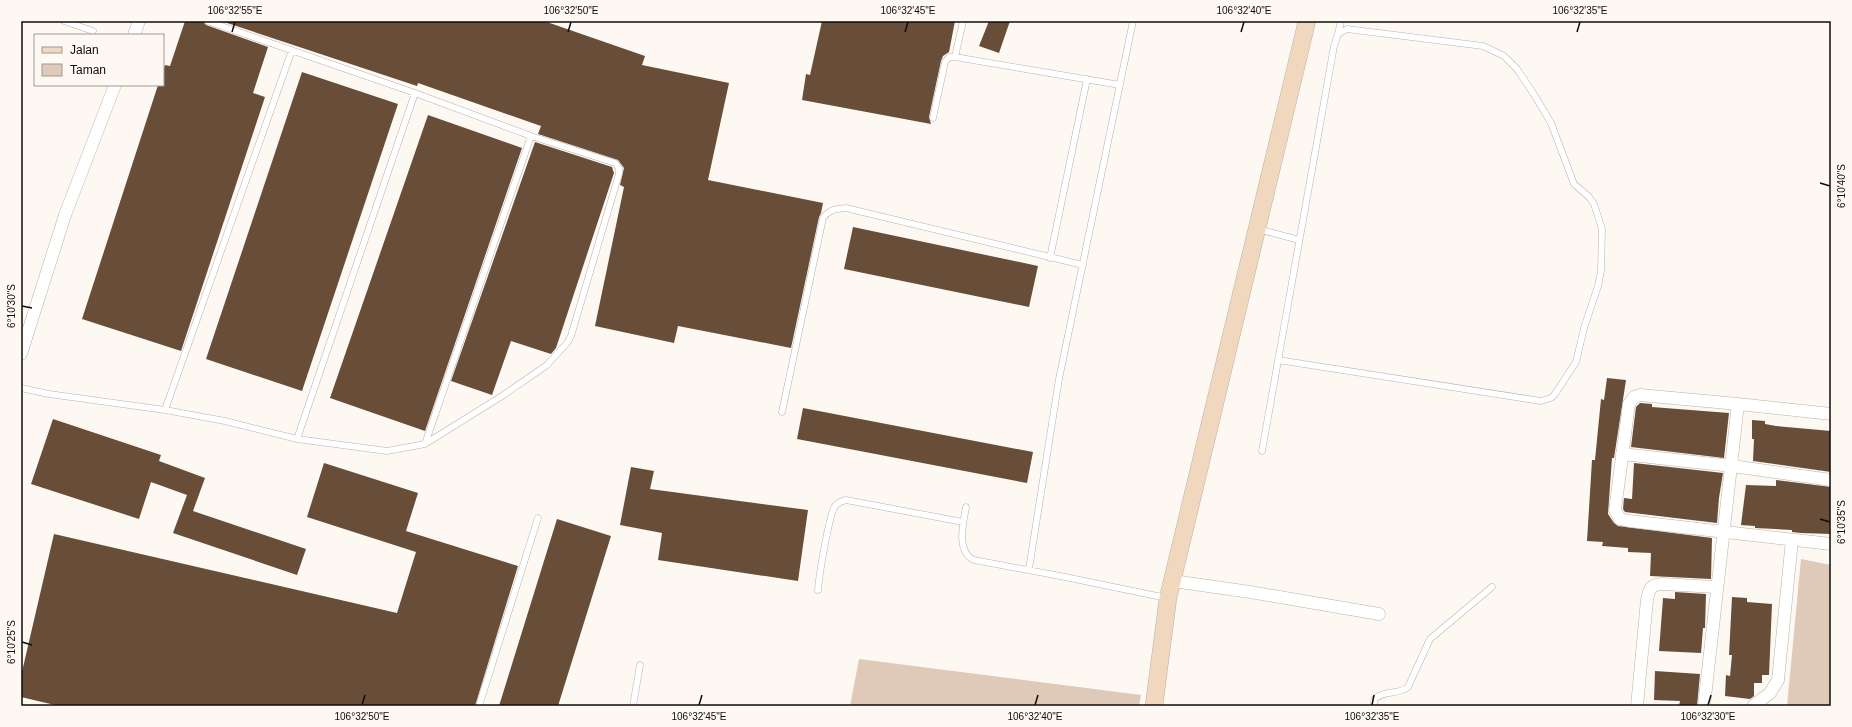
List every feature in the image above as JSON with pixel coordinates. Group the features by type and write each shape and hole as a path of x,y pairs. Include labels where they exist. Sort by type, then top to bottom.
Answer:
{"street":[{"path":"134,34 139,21"},
{"path":"1154,706 1168,598 1307,21"},
{"path":"21,354 65,215 115,86"},
{"path":"1831,414 1640,395 1634,397 1629,404 1616,510 1620,519 1831,544"},
{"path":"1704,706 1716,587 1732,466 1738,404"},
{"path":"1622,454 1732,466 1831,480"},
{"path":"1753,706 1770,693 1778,680 1792,540"},
{"path":"1173,581 1250,592 1379,614"},
{"path":"1637,706 1647,600 1650,587 1653,584 1662,584 1716,587"}],"lane":[{"path":"64,21 93,31"},
{"path":"21,388 49,394 165,410 224,421 297,439 387,451 425,444 502,396 547,365 567,343 571,336 619,174 619,168 611,161 531,136 415,93 207,21"},
{"path":"955,56 963,21"},
{"path":"1029,569 1059,379 1133,21"},
{"path":"1262,451 1334,46 1341,21"},
{"path":"1278,360 1512,397 1546,400 1555,394 1576,362 1584,328 1598,286 1602,263 1602,229 1594,204 1589,197 1574,184 1551,123 1517,69 1504,56 1483,46 1404,35 1347,29 1338,34"},
{"path":"165,410 292,50"},
{"path":"933,118 945,62 949,57 955,56 1120,85"},
{"path":"1050,258 1087,79"},
{"path":"297,439 415,93"},
{"path":"425,444 531,136"},
{"path":"782,412 823,218 828,212 834,209 846,208 1083,265"},
{"path":"1258,229 1299,240"},
{"path":"818,590 819,576 831,518 835,506 840,502 846,500 963,522"},
{"path":"966,507 962,532 965,553 968,557 974,560 1029,569 1168,598"},
{"path":"479,706 538,518"},
{"path":"1374,706 1374,700 1378,696 1404,691 1408,688 1430,639 1492,587"},
{"path":"633,706 640,665"}],"green space":[{"path":"1801,559 1831,565 1831,706 1787,706"},
{"path":"859,659 1141,695 1139,706 850,706"}],"building":[{"path":"185,21 203,21 206,25 268,47 253,93 265,97 181,351 82,319 158,86 164,86 164,68 165,65 170,66"},
{"path":"221,21 544,21 645,56 642,65 729,83 708,180 823,203 791,348 678,326 674,343 595,326 624,187 620,185 624,168 618,160 538,134 541,126 418,83 417,86"},
{"path":"822,21 955,21 949,52 943,56 941,61 929,117 931,124 802,100 806,74 810,75"},
{"path":"989,21 1010,21 999,53 979,46"},
{"path":"302,72 398,104 302,391 206,359"},
{"path":"428,115 522,148 425,431 330,398"},
{"path":"535,142 612,167 614,173 556,348 551,354 511,341 492,395 451,381"},
{"path":"853,227 1038,266 1029,307 844,269"},
{"path":"1607,378 1626,380 1614,458 1612,458 1608,514 1618,526 1712,538 1711,579 1650,576 1651,553 1628,552 1628,548 1602,546 1603,542 1587,541 1592,460 1595,460 1601,399 1604,400"},
{"path":"1640,403 1652,404 1652,407 1729,413 1724,458 1631,447 1636,407"},
{"path":"803,408 1033,452 1027,483 797,439"},
{"path":"53,419 161,455 159,461 205,478 193,511 306,549 297,575 173,533 187,495 151,482 139,519 31,484"},
{"path":"1752,420 1765,421 1765,424 1776,426 1831,431 1831,472 1753,461 1754,439 1752,439"},
{"path":"324,463 418,493 406,531 518,566 475,706 59,706 21,697 21,676 54,534 397,613 416,552 307,517"},
{"path":"1634,463 1723,473 1717,523 1625,512 1623,509 1624,498 1632,499"},
{"path":"631,467 654,471 650,489 808,510 798,581 658,560 662,533 620,525"},
{"path":"1776,480 1831,487 1831,534 1801,533 1792,532 1792,530 1755,528 1755,526 1741,525 1746,485 1776,486"},
{"path":"557,519 611,536 558,706 499,706"},
{"path":"1675,592 1706,594 1705,628 1703,628 1701,653 1659,651 1663,598 1675,599"},
{"path":"1732,597 1747,598 1747,602 1772,604 1769,675 1762,675 1762,683 1754,683 1754,696 1750,699 1725,696 1726,675 1730,676 1732,655 1729,655"},
{"path":"1655,671 1700,674 1697,706 1679,706 1680,701 1654,700"}]}
